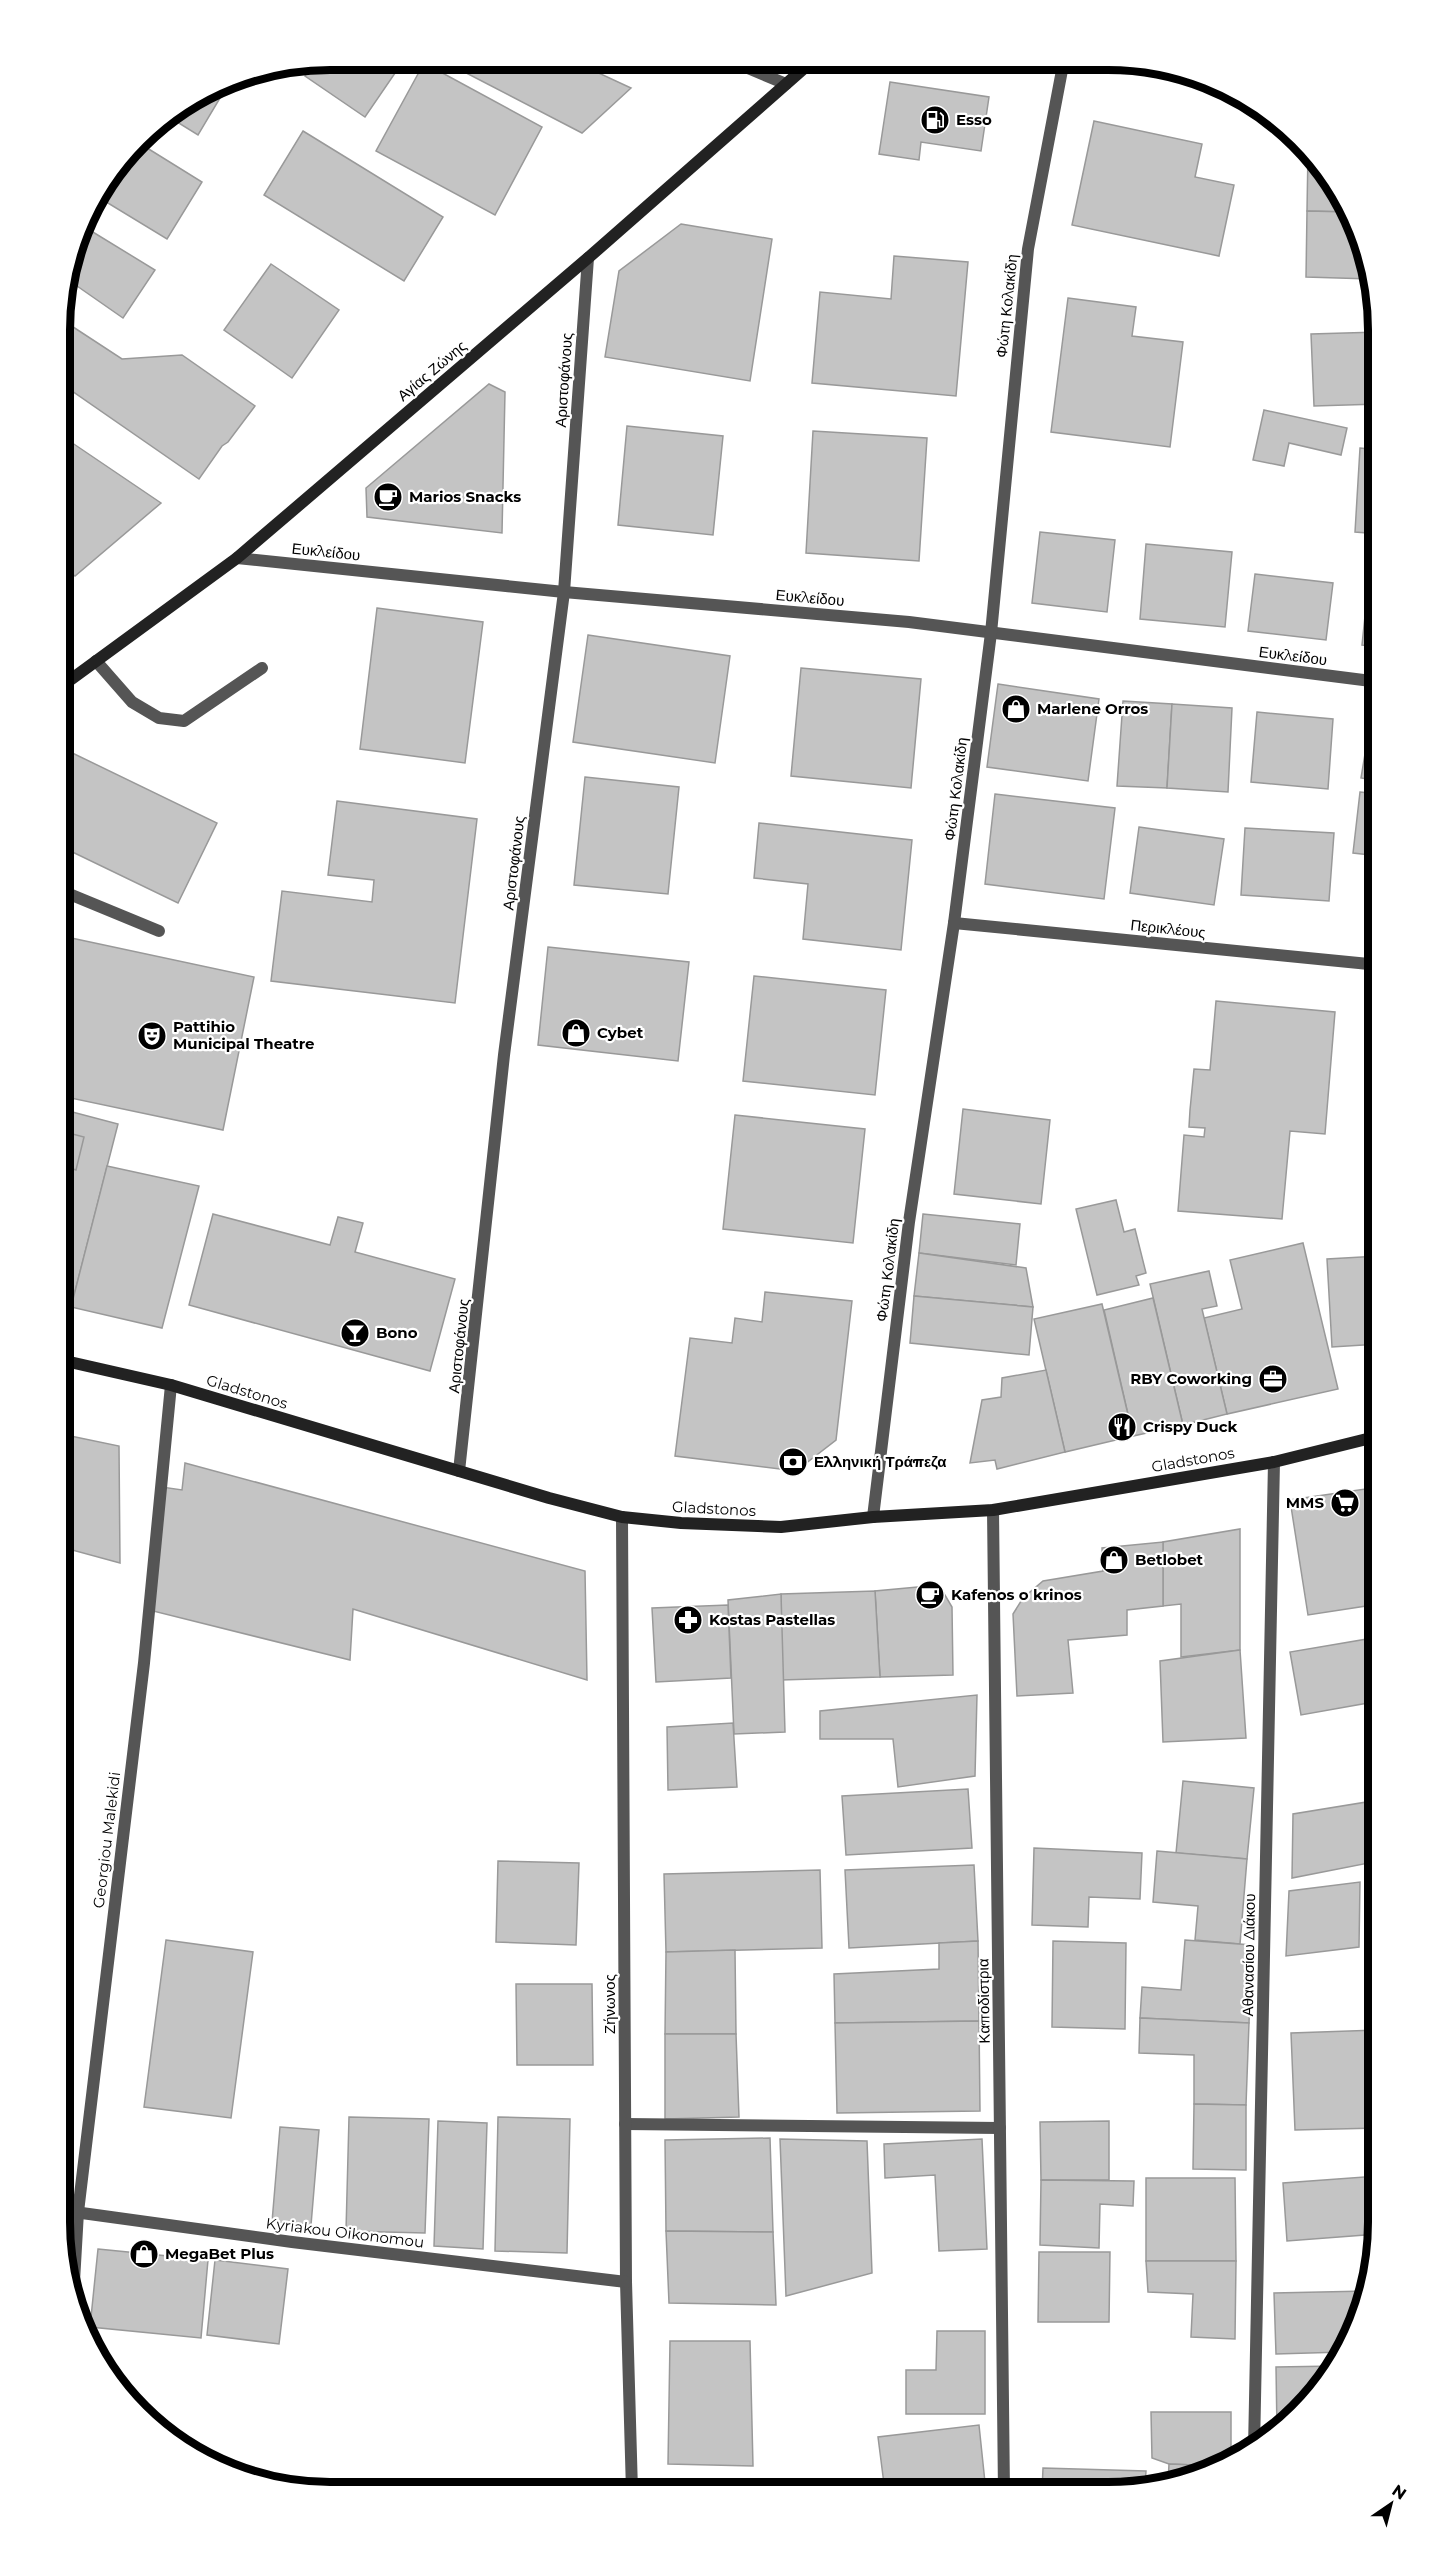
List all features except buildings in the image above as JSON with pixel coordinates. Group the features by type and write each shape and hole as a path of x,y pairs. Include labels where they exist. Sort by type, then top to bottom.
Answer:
{"main road":[{"name":"Αγίας Ζώνης","path":"70,680 237,558 588,258 802,70"},
{"name":"Gladstonos","path":"70,1362 171,1385 549,1498 622,1517 681,1523 781,1527 873,1517 993,1510 1274,1462 1368,1439"}],"street":[{"path":"753,70 786,84"},
{"name":"Φώτη Κολακίδη","path":"873,1517 909,1222 954,923 991,633 1028,249 1062,70"},
{"name":"Αριστοφάνους","path":"459,1471 504,1055 564,592 588,258"},
{"name":"Ευκλείδου","path":"237,558 564,592 909,622 1368,681"},
{"path":"96,661 132,702 159,718 184,721 262,668"},
{"path":"70,894 159,931"},
{"name":"Περικλέους","path":"954,923 1368,964"},
{"name":"Georgiou Malekidi","path":"75,2270 78,2212 144,1663 171,1385"},
{"name":"Αθανασίου Διάκου","path":"1254,2437 1274,1462"},
{"name":"Καποδίστρια","path":"993,1510 1004,2482"},
{"name":"Ζήνωνος","path":"622,1517 626,2282 632,2482"},
{"path":"626,2124 1000,2127"},
{"name":"Kyriakou Oikonomou","path":"70,2211 292,2242 626,2282"}],"place":[{"name":"Esso","path":"935,120"},
{"name":"Marios Snacks","path":"388,497"},
{"name":"Marlene Orros","path":"1016,709"},
{"name":"Cybet","path":"576,1033"},
{"name":"Pattihio Municipal Theatre","path":"152,1036"},
{"name":"Bono","path":"355,1333"},
{"name":"RBY Coworking","path":"1273,1379"},
{"name":"Crispy Duck","path":"1122,1427"},
{"name":"Ελληνική Τράπεζα","path":"793,1462"},
{"name":"MMS","path":"1345,1503"},
{"name":"Betlobet","path":"1114,1560"},
{"name":"Kafenos o krinos","path":"930,1595"},
{"name":"Kostas Pastellas","path":"688,1620"},
{"name":"MegaBet Plus","path":"144,2254"}]}
